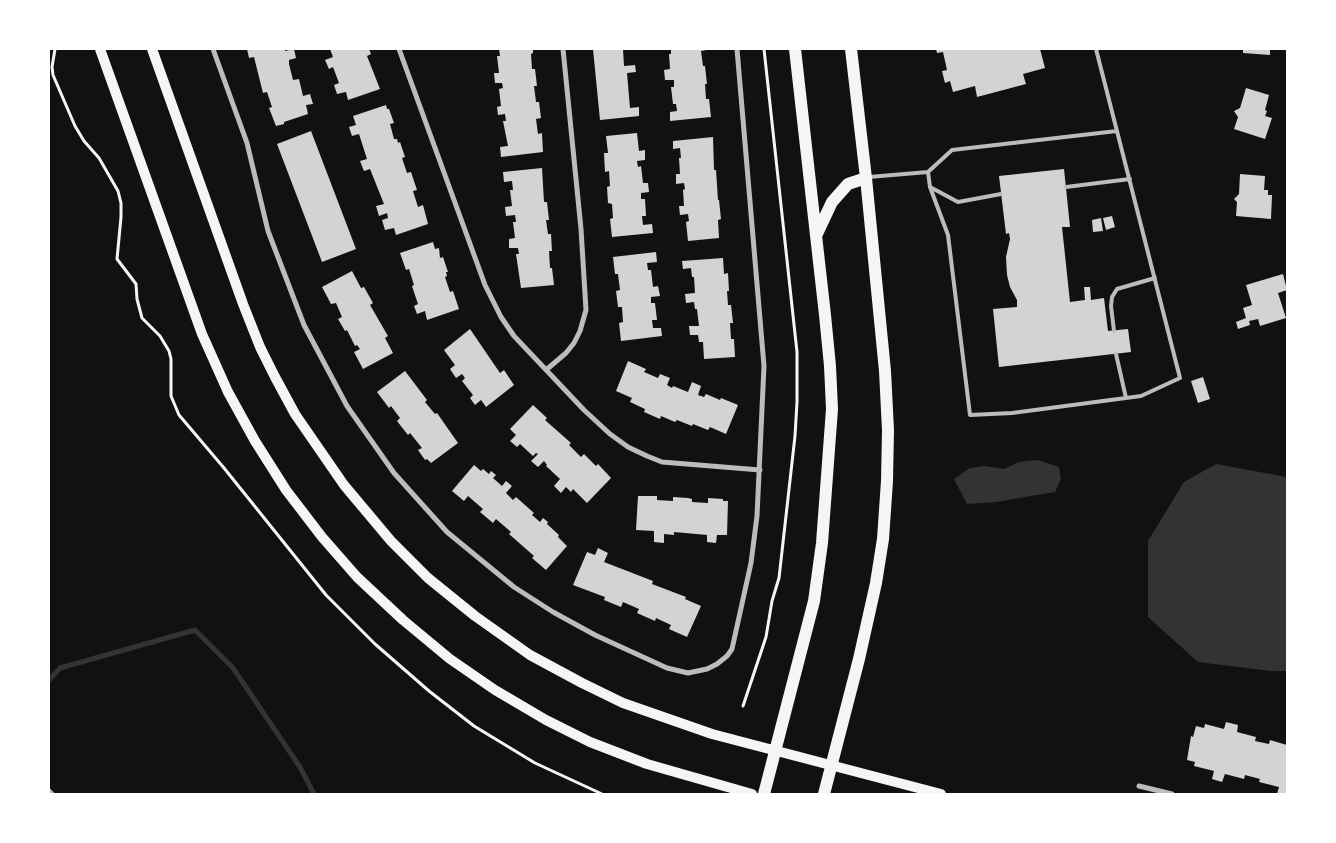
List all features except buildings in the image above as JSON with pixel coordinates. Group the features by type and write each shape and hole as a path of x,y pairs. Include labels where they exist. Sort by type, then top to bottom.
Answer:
{"main road":[{"path":"100,49 202,334 224,383 276,474 322,537 357,577 403,620 450,659 495,690 546,720 590,742 647,764 752,794"},
{"path":"152,49 260,347 294,414 368,516 428,578 475,616 530,655 623,703 712,734 941,794"},
{"path":"764,794 814,601 822,543 832,410 830,366 796,49"},
{"path":"824,794 859,659 876,583 883,539 888,481 886,384 866,178 851,49"},
{"path":"816,236 832,202 848,184 866,178"}],"street":[{"path":"214,49 248,143 268,231 304,325 347,406 394,473 447,532 514,587 553,612 637,656 679,672 688,673 707,669 717,664 732,649 751,564 757,516 764,366 737,49"},
{"path":"399,49 485,285 501,317 514,336 584,410 610,434 628,447 662,462 760,470"},
{"path":"546,370 566,353 574,343 580,331 586,310 581,229 563,49"},
{"path":"1139,786 1172,794"},
{"path":"49,791 52,794"}],"lane":[{"path":"928,172 930,187 948,235 970,415 1012,413 1140,396 1180,378 1096,49"},
{"path":"866,178 928,172 952,150 1117,131"},
{"path":"1066,187 1130,179"},
{"path":"930,187 958,202 1001,194"},
{"path":"1114,331 1111,306 1112,297 1117,289 1155,278"},
{"path":"1116,354 1126,398"}],"path":[{"path":"743,706 766,637 772,601 779,578 797,402 797,352 764,49"}],"shaded area":[{"path":"1038,460 1059,467 1061,479 1055,492 996,502 967,504 954,479 970,468 985,466 1004,469 1019,462"},
{"path":"1216,464 1287,477 1287,671 1271,671 1198,662 1148,617 1148,541 1184,482"}],"waterway":[{"path":"49,680 60,668 195,630 233,668 300,767 314,794"}]}
